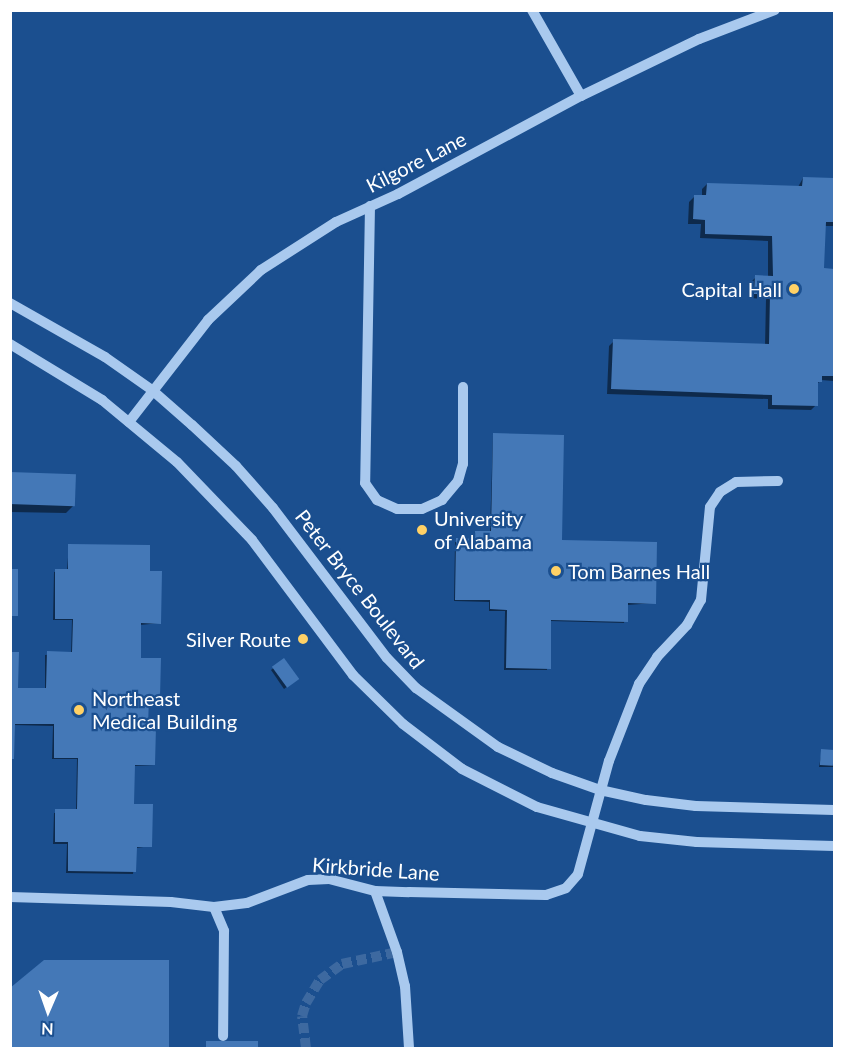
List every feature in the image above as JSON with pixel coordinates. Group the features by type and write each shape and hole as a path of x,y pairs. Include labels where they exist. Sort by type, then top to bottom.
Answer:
{"street":[{"path":"532,10 581,96"},
{"name":"Kilgore Lane","path":"129,422 208,321 261,270 336,222 581,96 699,39 775,10"},
{"path":"370,206 364,483 377,500 397,509 422,509 442,500 458,481 463,464 463,387"},
{"name":"Peter Bryce Boulevard","path":"10,303 97,352 152,390 236,466 309,552 350,612 387,658 416,688 498,747 552,773 600,790 646,800 696,806 834,810"},
{"path":"10,344 85,388 177,462 216,500 282,577 353,675 403,724 462,769 537,807 640,836 697,842 834,846"},
{"name":"Kirkbride Lane","path":"10,897 171,902 214,907 247,903 308,880 329,879 375,891 546,895 566,888 578,873 600,790 639,684 657,657 687,625 701,600 707,517 714,499 736,483 778,482"},
{"path":"375,891 405,986 410,1048"},
{"path":"214,907 224,931 223,1036"}],"building":[{"name":"Capital Hall","path":"803,177 834,178 834,222 826,222 824,268 834,269 834,376 822,376 822,382 818,382 818,406 772,405 772,395 611,389 613,339 769,344 770,294 754,294 755,275 773,276 772,236 705,234 705,220 693,219 694,195 706,195 707,183 802,186"},
{"name":"Tom Barnes Hall","path":"493,433 564,435 562,540 657,542 656,604 628,603 628,622 551,620 551,669 506,668 507,610 490,609 490,600 455,600 456,538 475,539 475,531 491,531"},
{"path":"10,472 76,474 75,506 10,504"},
{"name":"Northeast Medical Building","path":"68,544 150,545 150,571 162,571 161,624 141,623 141,658 161,658 160,697 149,697 148,727 156,727 155,765 135,765 134,804 153,804 152,847 137,847 136,872 68,871 68,842 55,842 55,809 77,809 78,758 54,758 54,724 15,724 14,759 10,759 10,652 19,652 18,688 46,688 47,651 72,652 73,619 55,619 55,569 68,569"},
{"path":"10,569 18,569 18,616 10,616"},
{"path":"284,658 299,679 287,688 272,667"},
{"path":"821,749 834,750 833,766 820,765"},
{"path":"44,960 169,960 169,1048 10,1048 10,988"},
{"path":"206,1041 258,1041 258,1048 206,1048"}],"tunnel":[{"path":"306,1048 302,1016 306,1003 320,980 342,964 397,952"}],"place":[{"name":"Capital Hall","path":"794,289"},
{"name":"University of Alabama","path":"422,530"},
{"name":"Tom Barnes Hall","path":"556,571"},
{"name":"Silver Route","path":"303,639"},
{"name":"Northeast Medical Building","path":"79,710"}]}
